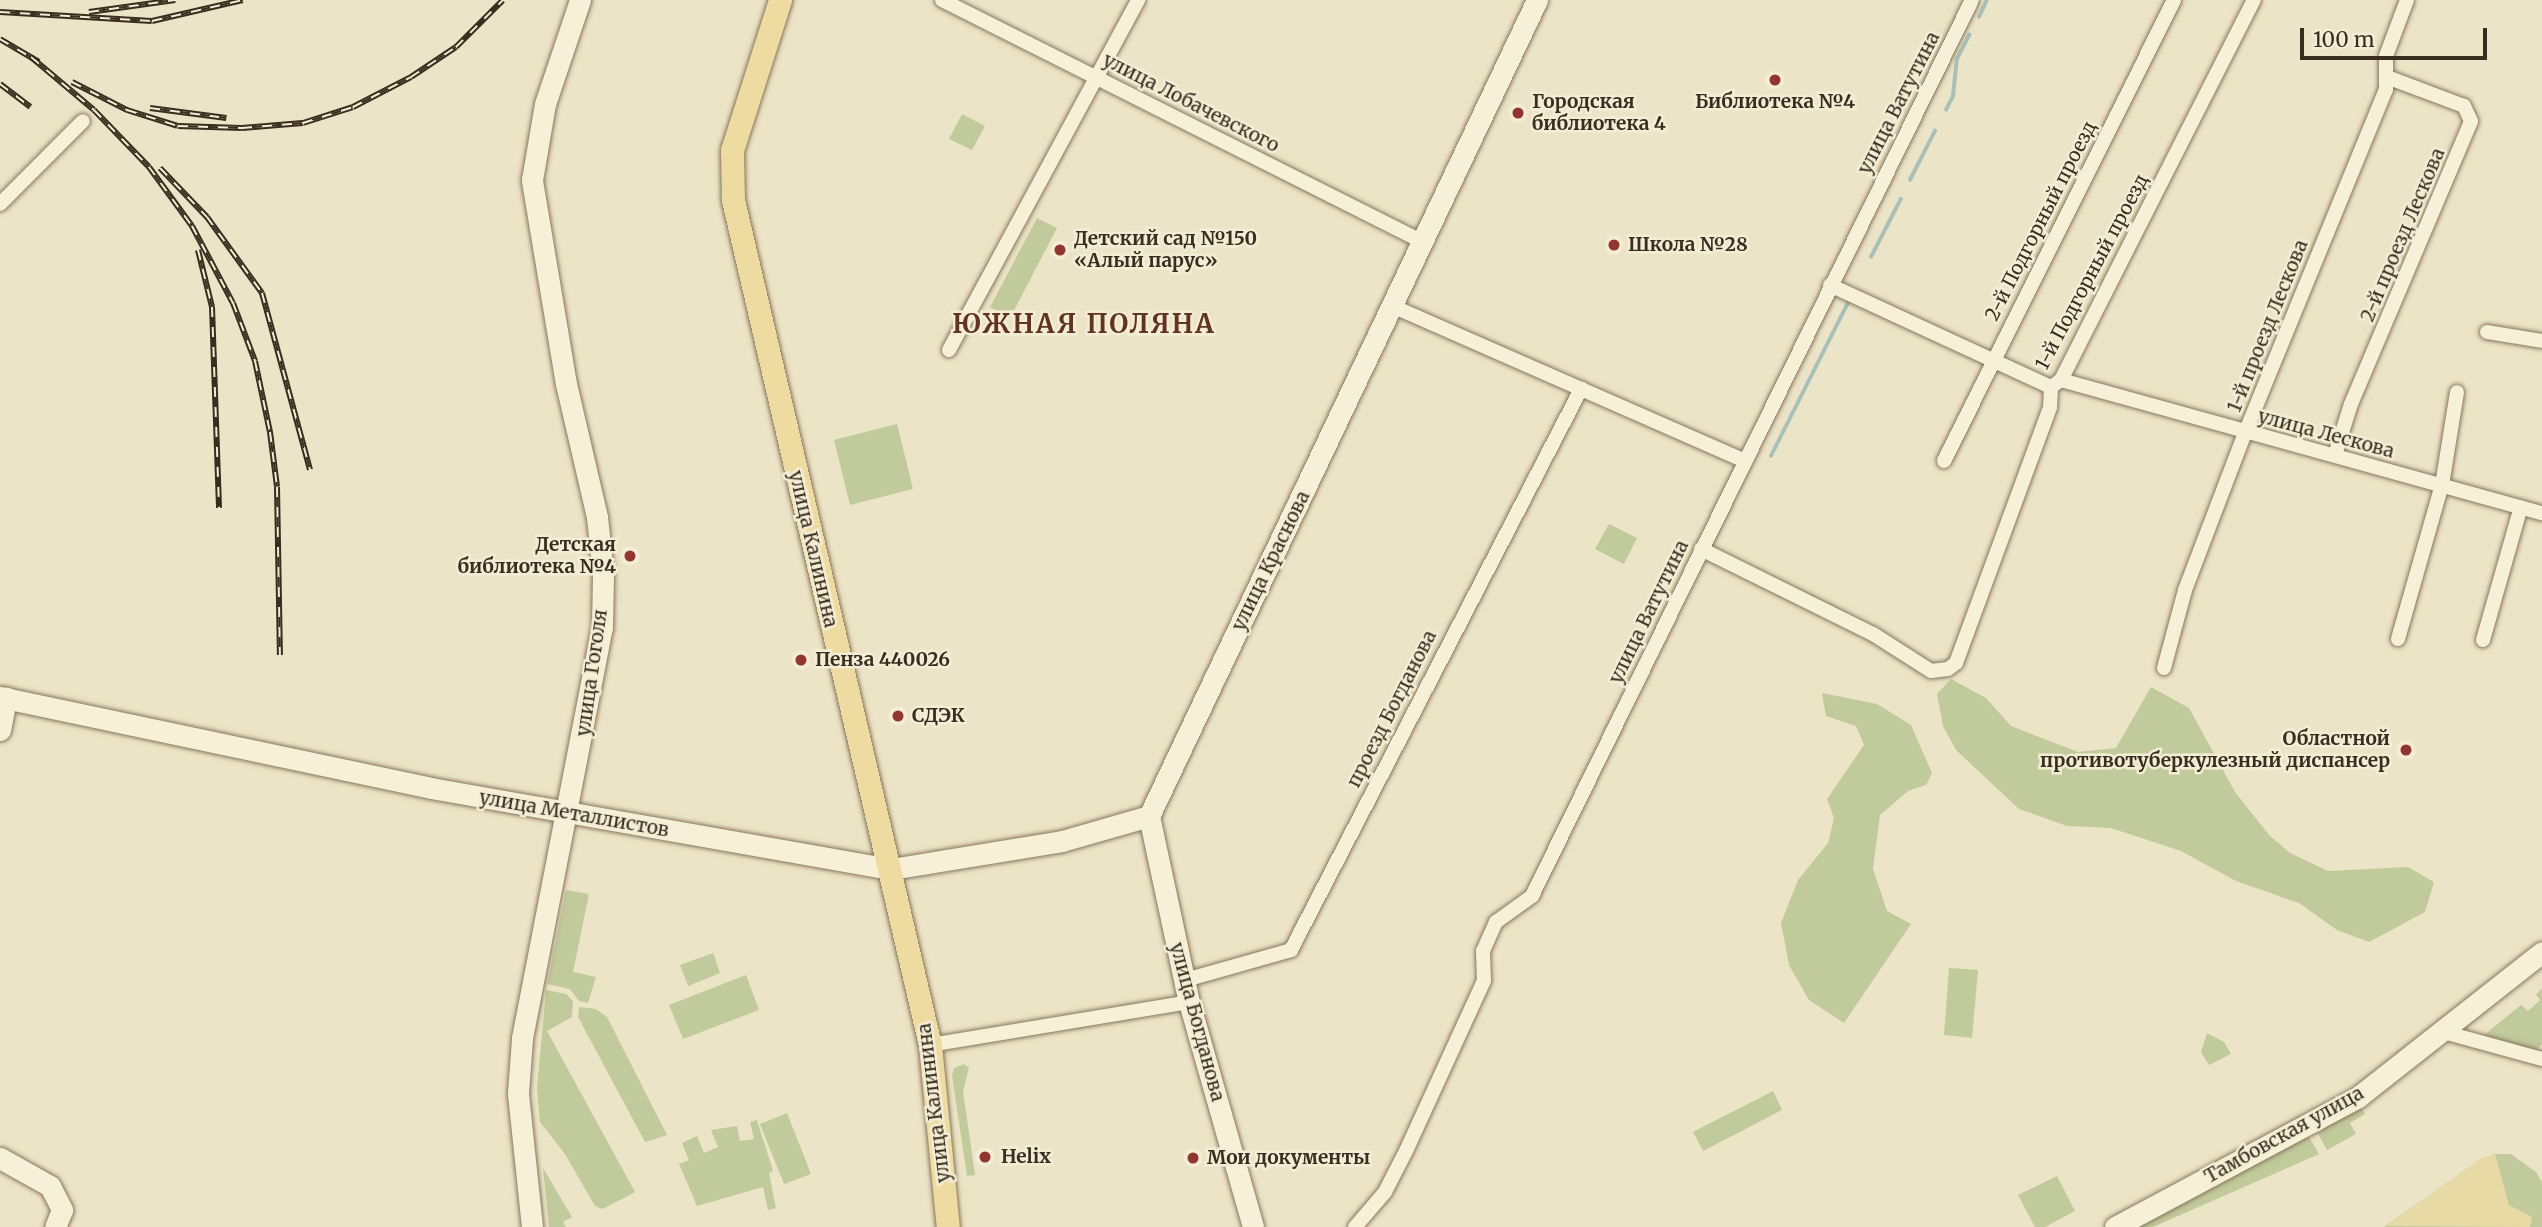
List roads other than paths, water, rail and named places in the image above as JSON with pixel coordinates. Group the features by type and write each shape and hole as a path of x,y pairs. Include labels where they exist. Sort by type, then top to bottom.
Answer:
{"main road":[{"name":"улица Калинина","path":"780,0 732,150 733,200 930,1045 948,1227"}],"street":[{"name":"улица Гоголя","path":"532,1227 519,1071 532,984 569,813 602,628 603,574 597,517 566,384 533,180 545,104 580,0"},
{"name":"улица Лобачевского","path":"942,0 1423,242"},
{"path":"949,350 1049,158 1100,78 1138,0"},
{"name":"улица Краснова","path":"1149,816 1537,0"},
{"name":"улица Ватутина","path":"1355,1227 1385,1192 1406,1151 1484,981 1483,951 1496,922 1532,896 1743,460 1972,0"},
{"name":"2-й Подгорный проезд","path":"1944,461 1990,363 2174,0"},
{"name":"1-й Подгорный проезд","path":"1701,550 1873,634 1931,671 1948,669 1962,653 2050,407 2056,383 2254,0"},
{"name":"1-й проезд Лескова","path":"2164,668 2185,590 2245,433 2386,90 2386,56 2407,0"},
{"name":"2-й проезд Лескова","path":"2335,455 2351,404 2471,121 2464,106 2387,77"},
{"path":"0,204 83,121"},
{"name":"улица Лескова","path":"1830,285 1990,363 2542,513"},
{"path":"1392,306 1743,460"},
{"path":"2487,332 2542,341"},
{"name":"проезд Богданова","path":"1185,980 1291,950 1581,389"},
{"path":"2398,639 2442,485 2457,392"},
{"path":"2483,640 2521,507"},
{"name":"улица Металлистов","path":"3,698 569,813 891,869 1062,841 1149,816"},
{"path":"0,730 3,698"},
{"name":"улица Богданова","path":"1149,816 1189,1002 1254,1227"},
{"name":"Тамбовская улица","path":"2115,1227 2357,1097 2444,1032 2542,951"},
{"path":"930,1045 1189,1002"},
{"path":"2444,1032 2542,1059"},
{"path":"0,1158 50,1186 62,1210 55,1227"}],"waterway":[{"path":"1979,17 1987,0"},
{"path":"1946,110 1953,96 1957,59 1969,35"},
{"path":"1910,180 1935,131"},
{"path":"1871,257 1901,199"},
{"path":"1771,456 1848,303"}],"railway":[{"path":"89,12 175,0"},
{"path":"0,12 152,21 243,0"},
{"path":"72,82 127,110 178,126 242,128 303,123 353,107 411,77 456,47 503,0"},
{"path":"0,39 39,62"},
{"path":"31,57 94,110 149,167 192,226 233,303 255,361 270,432 277,487 280,655"},
{"path":"0,84 30,107"},
{"path":"150,108 226,118"},
{"path":"160,168 207,217 262,293 310,470"},
{"path":"198,250 212,307 219,508"}],"place":[{"name":"Библиотека №4","path":"1775,80"},
{"name":"Городская библиотека 4","path":"1518,113"},
{"name":"Школа №28","path":"1614,245"},
{"name":"Детский сад №150 «Алый парус»","path":"1060,250"},
{"name":"Детская библиотека №4","path":"630,556"},
{"name":"Пенза 440026","path":"801,660"},
{"name":"СДЭК","path":"898,716"},
{"name":"Областной противотуберкулезный диспансер","path":"2406,750"},
{"name":"Helix","path":"985,1157"},
{"name":"Мои документы","path":"1193,1158"}],"district":[{"name":"ЮЖНАЯ ПОЛЯНА","path":"1084,324"}]}
